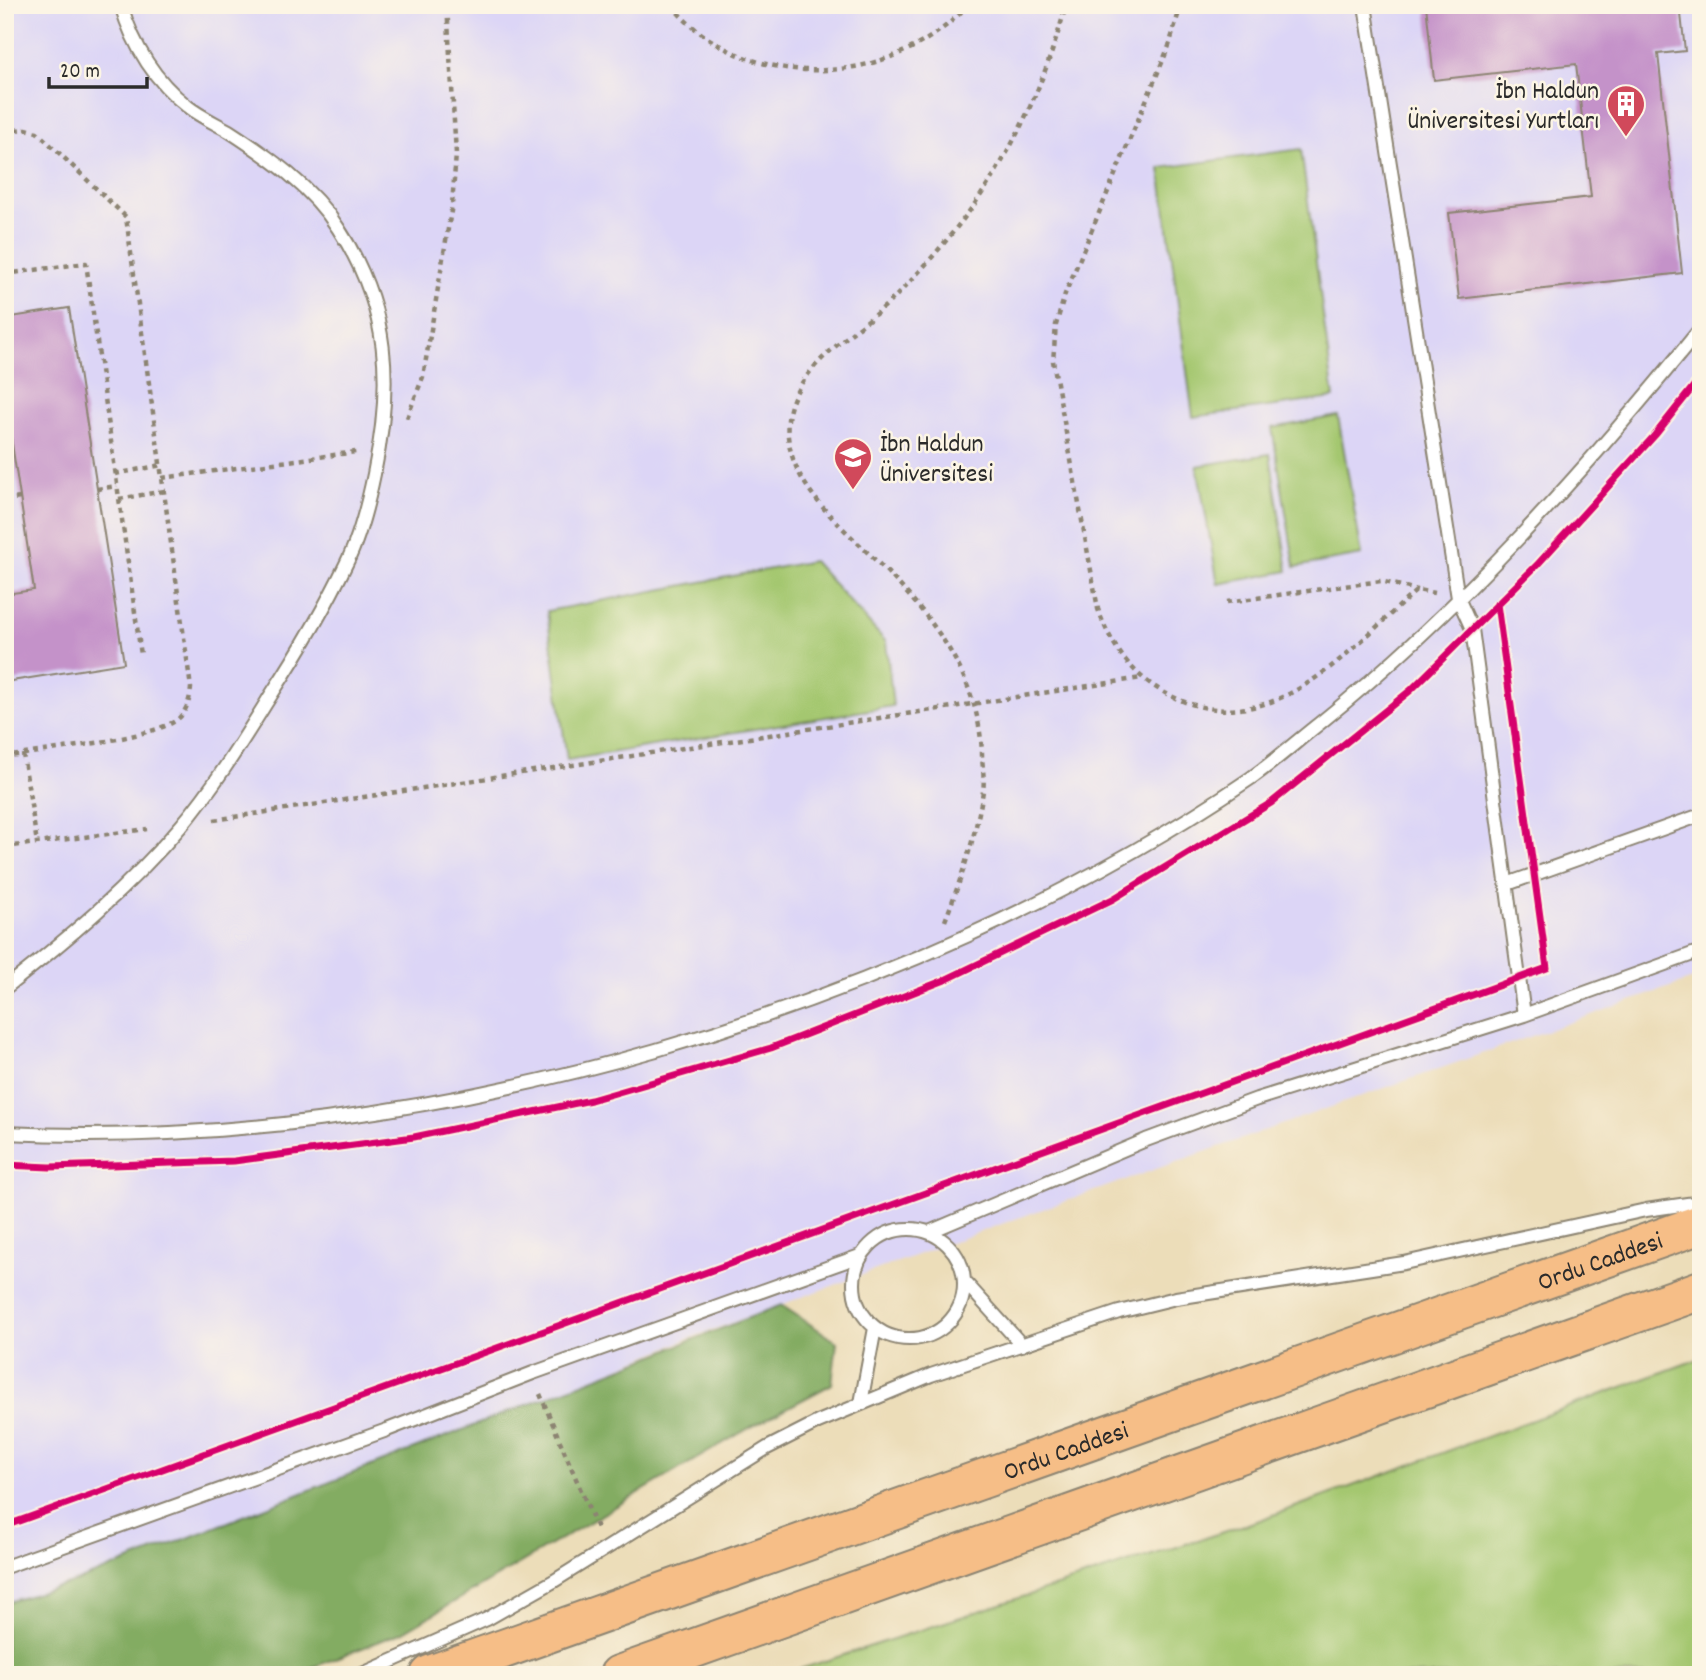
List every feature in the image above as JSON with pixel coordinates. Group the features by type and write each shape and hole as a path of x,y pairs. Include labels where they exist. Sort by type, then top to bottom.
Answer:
{"main road":[{"name":"Ordu Caddesi","path":"430,1675 1701,1224"},
{"path":"619,1675 1701,1290"}],"lane":[{"path":"5,988 124,887 182,825 237,750 301,649 349,559 370,496 380,449 387,374 379,314 362,269 337,226 297,181 263,153 187,106 178,97 150,68 130,35 121,5"},
{"path":"1365,5 1458,598 1472,629 1524,1015"},
{"path":"5,1133 50,1136 231,1129 409,1106 584,1070 761,1018 933,951 1098,871 1253,777 1389,667 1514,543 1631,414 1701,328"},
{"path":"1507,884 1701,815"},
{"path":"929,1232 1122,1150 1256,1099 1524,1015 1701,951"},
{"path":"359,1675 487,1619 554,1581 718,1476 788,1438 861,1403 931,1375 1119,1312 1176,1297 1404,1263 1646,1210 1701,1202"},
{"path":"964,1281 957,1311 935,1334 904,1340 875,1328 863,1317 856,1302 854,1279 860,1256 870,1244 898,1229 929,1232 943,1240 954,1251 964,1281 1022,1345"},
{"path":"5,1567 860,1256"},
{"path":"861,1403 875,1328"}],"path":[{"path":"380,449 406,420 423,377 452,205 456,154 447,5"},
{"path":"671,5 703,34 733,52 765,64 799,70 834,71 867,66 900,55 930,38 968,5"},
{"path":"933,951 969,855 984,788 981,734 975,703 959,664 937,629 880,564 827,513 800,475 789,442 790,410 802,382 819,361 894,298 936,253 977,200 1020,127 1055,46 1066,5"},
{"path":"1181,5 1139,119 1065,294 1055,337 1054,361 1098,609 1107,634 1141,678 1194,707 1228,711 1255,709 1287,697 1331,666 1417,590"},
{"path":"5,131 26,129 37,132 126,217 191,688 188,705 177,720 137,735 5,757"},
{"path":"5,274 86,263 141,655"},
{"path":"162,478 355,453"},
{"path":"116,474 162,466"},
{"path":"97,489 117,486"},
{"path":"119,499 164,491"},
{"path":"5,500 20,498"},
{"path":"1227,602 1381,580 1458,598"},
{"path":"5,847 182,825 1141,678"},
{"path":"23,754 37,843"},
{"path":"539,1392 601,1535"}],"shaded area":[{"name":"İbn Haldun Üniversitesi","path":"5,5 1701,5 1701,976 1026,1215 690,1338 415,1451 77,1581 5,1603"}],"green space":[{"path":"1301,149 1334,398 1193,417 1160,168"},
{"path":"1338,416 1362,555 1295,567 1272,428"},
{"path":"1270,454 1288,571 1218,584 1197,466"},
{"path":"813,561 886,642 893,706 567,760 547,611"},
{"path":"781,1305 837,1342 832,1384 749,1428 403,1632 293,1675 5,1675 5,1603 78,1581"},
{"path":"1701,1358 1701,1675 782,1675 1260,1520"}],"building":[{"name":"İbn Haldun Üniversitesi Yurtları","path":"1426,5 1680,5 1685,51 1658,54 1682,273 1459,299 1449,213 1591,197 1576,64 1434,80"},
{"path":"69,308 124,663 5,682 5,594 34,590 5,397 5,318"}],"cycle path":[{"path":"5,1165 50,1167 234,1161 414,1137 591,1100 771,1048 945,980 1113,899 1271,803 1411,690 1537,565 1655,435 1701,377"},
{"path":"5,1526 1547,968 1497,604"}],"place":[{"name":"İbn Haldun Üniversitesi Yurtları","path":"1626,138"},
{"name":"İbn Haldun Üniversitesi","path":"853,491"}]}
